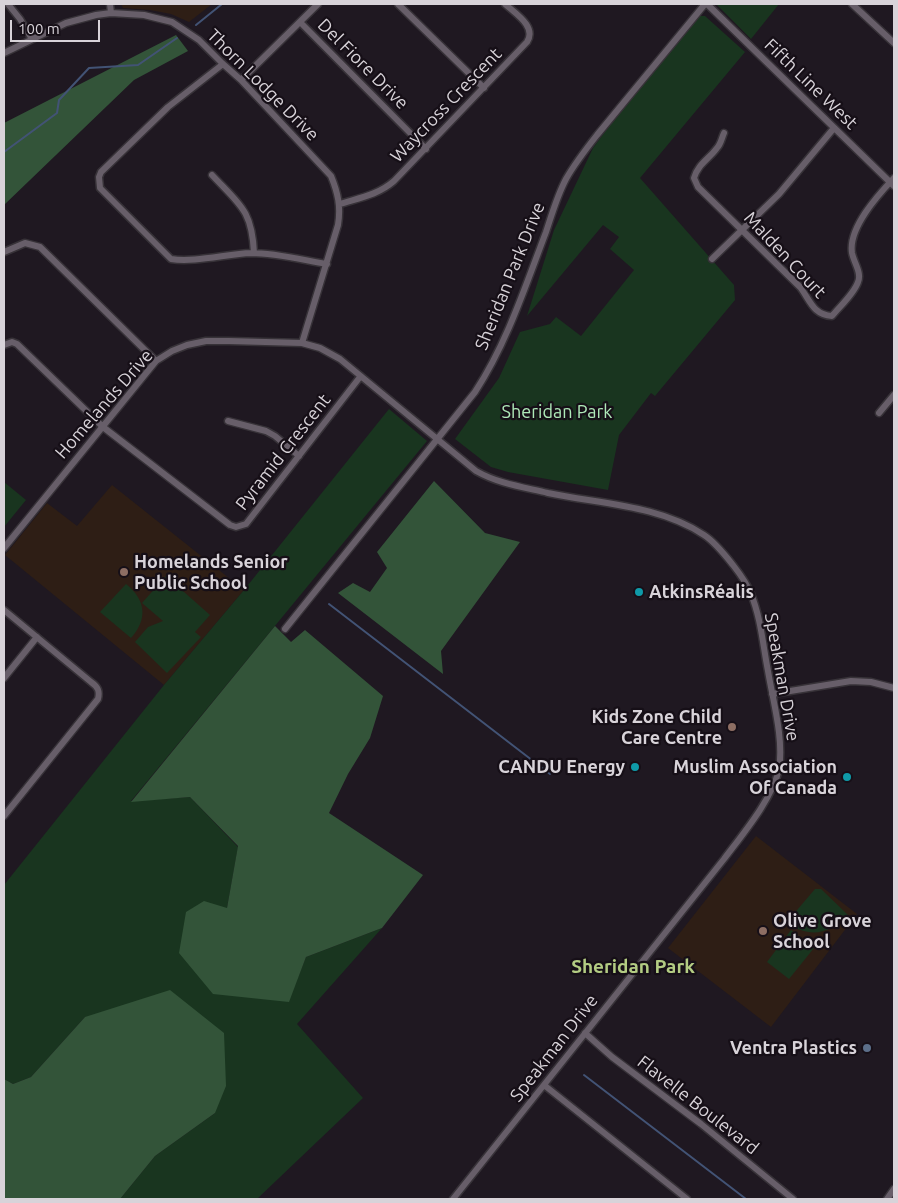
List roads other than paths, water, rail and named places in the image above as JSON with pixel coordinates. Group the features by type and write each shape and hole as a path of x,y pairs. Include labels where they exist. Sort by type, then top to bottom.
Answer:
{"street":[{"path":"8,4 12,7 32,39"},
{"path":"110,4 111,13"},
{"path":"241,80 318,4"},
{"path":"398,4 484,88"},
{"name":"Waycross Crescent","path":"340,204 369,196 387,187 426,149 530,38 528,26 506,4"},
{"name":"Fifth Line West","path":"706,4 834,128 893,182"},
{"name":"Sheridan Park Drive","path":"285,629 475,392 488,372 511,325 555,202 571,171 597,135 706,4"},
{"path":"852,4 894,43"},
{"name":"Thorn Lodge Drive","path":"4,53 80,18 111,13 144,15 172,22 199,40 241,80 331,176 337,191 340,204 338,225 302,343"},
{"name":"Del Fiore Drive","path":"300,22 426,149"},
{"path":"223,64 168,106 101,172 99,177 100,188 171,259 188,260 254,253 327,264"},
{"path":"712,259 779,194 834,128"},
{"name":"Malden Court","path":"724,132 718,148 700,165 694,178 698,187 800,287 818,312 824,316 832,316 858,282 859,274 852,251 854,234 858,224 893,182"},
{"path":"212,175 245,211 253,234 254,253"},
{"path":"4,252 25,243 40,247 156,361"},
{"path":"4,345 12,342 17,344 103,427"},
{"name":"Homelands Drive","path":"4,548 156,361 172,351 187,345 206,342 302,343 320,348 340,359 438,438"},
{"name":"Pyramid Crescent","path":"103,427 230,525 236,527 246,524 360,377"},
{"path":"879,413 894,395"},
{"path":"228,421 266,431 299,456"},
{"name":"Speakman Drive","path":"438,438 476,471 492,480 579,499 650,511 679,521 705,535 727,557 751,594 759,621 778,726 780,752 779,769 773,786 746,829 453,1199"},
{"path":"4,610 97,686 99,692 98,699 4,816"},
{"path":"4,678 38,637"},
{"path":"772,694 851,681 871,682 894,688"},
{"name":"Flavelle Boulevard","path":"585,1034 619,1063 701,1124 793,1199"},
{"path":"544,1085 687,1199"},
{"path":"887,1199 894,1189"}],"waterway":[{"path":"196,25 222,4"},
{"path":"4,152 57,113 59,100 89,68 138,65 177,38"},
{"path":"329,604 550,774"},
{"path":"584,1075 746,1199"}],"place":[{"name":"Homelands Senior Public School","path":"124,572"},
{"name":"AtkinsRéalis","path":"639,592"},
{"name":"Kids Zone Child Care Centre","path":"732,727"},
{"name":"CANDU Energy","path":"635,767"},
{"name":"Muslim Association Of Canada","path":"847,777"},
{"name":"Olive Grove School","path":"763,931"},
{"name":"Ventra Plastics","path":"867,1048"}],"district":[{"name":"Sheridan Park","path":"633,967"}]}
